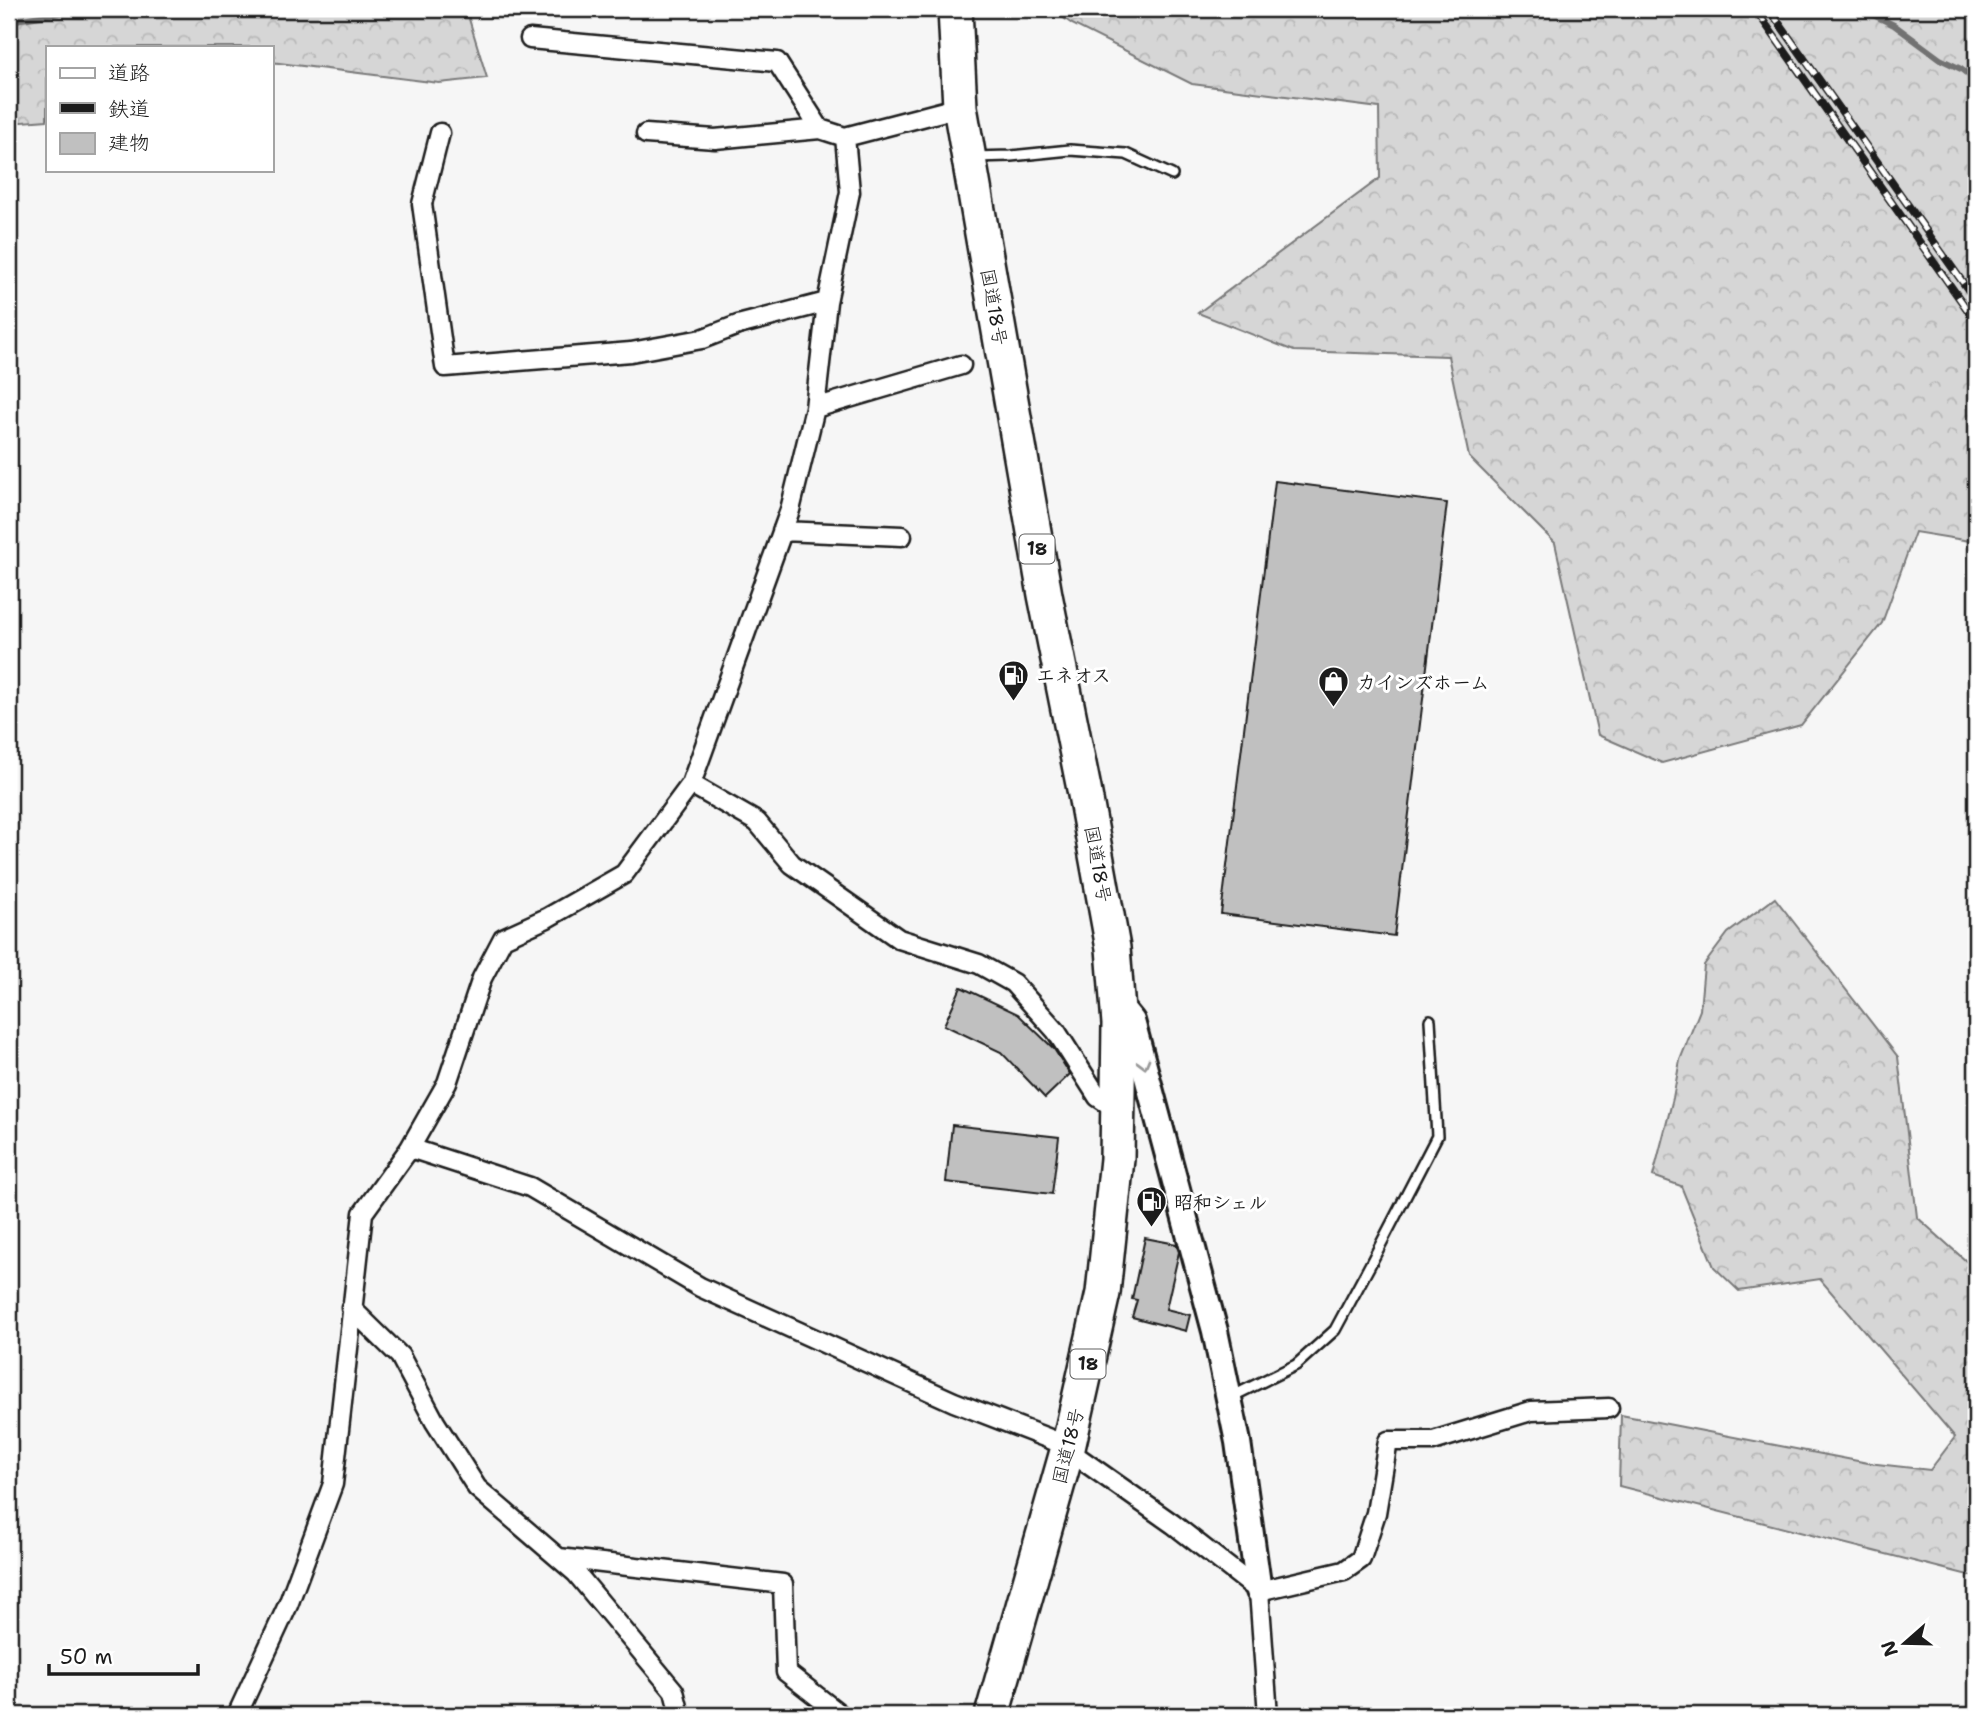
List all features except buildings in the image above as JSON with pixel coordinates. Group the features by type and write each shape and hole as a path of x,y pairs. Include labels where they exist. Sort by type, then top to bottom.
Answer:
{"highway":[{"name":"国道18号","path":"954,9 959,101 968,157 1045,595 1110,935 1118,1002 1120,1111 1103,1293 1068,1448 992,1715"}],"street":[{"path":"530,39 778,61 820,129"},
{"path":"646,134 715,139 820,129 845,137 959,101"},
{"path":"440,133 422,204 444,367 631,352 702,339 738,326 827,302"},
{"path":"237,1715 288,1605 332,1484 363,1213 410,1148 447,1083 482,978 503,938 574,903 624,874 691,784 790,510 815,408 827,302 850,192 845,137"},
{"path":"815,408 961,365"},
{"path":"782,531 902,536"},
{"path":"691,784 757,822 792,864 898,939 979,964 1013,983 1056,1031 1098,1097 1120,1111 1155,1123 1161,1131"},
{"path":"1118,1002 1132,1021 1215,1331 1238,1442 1259,1591 1268,1715"},
{"path":"410,1148 530,1187 700,1287 954,1402 1068,1448 1259,1591"},
{"path":"351,1308 400,1356 435,1422 478,1488 576,1573 674,1691 680,1715"},
{"path":"1259,1591 1344,1571 1362,1559 1376,1513 1388,1441 1433,1441 1531,1410 1609,1409"},
{"path":"559,1558 783,1584 786,1672 841,1715"}],"lane":[{"path":"968,157 1070,150 1126,153 1172,175"},
{"path":"1229,1398 1296,1365 1335,1330 1370,1265 1437,1136 1430,1020"}],"green space":[{"path":"9,9 466,9 487,78 439,83 273,62 273,46 46,46 46,120 9,123"},
{"path":"1051,9 1976,9 1976,542 1915,532 1882,623 1801,725 1662,763 1598,735 1555,543 1469,457 1448,356 1294,351 1198,313 1380,178 1379,108 1192,84 1072,24"},
{"path":"1775,898 1898,1057 1917,1217 1976,1270 1976,1577 1619,1486 1621,1415 1868,1463 1930,1470 1955,1437 1820,1279 1739,1291 1714,1267 1681,1186 1653,1176 1680,1060 1700,1010 1704,965 1728,933"}],"waterway":[{"path":"9,21 85,9"},
{"path":"1607,9 1629,9"},
{"path":"1861,9 1894,25 1940,59 1961,69 1976,81"}],"railway":[{"path":"1755,9 1976,322"},
{"path":"1769,9 1976,301"}],"place":[{"name":"エネオス","path":"1013,702"},
{"name":"カインズホーム","path":"1334,709"},
{"name":"昭和シェル","path":"1151,1229"}]}
